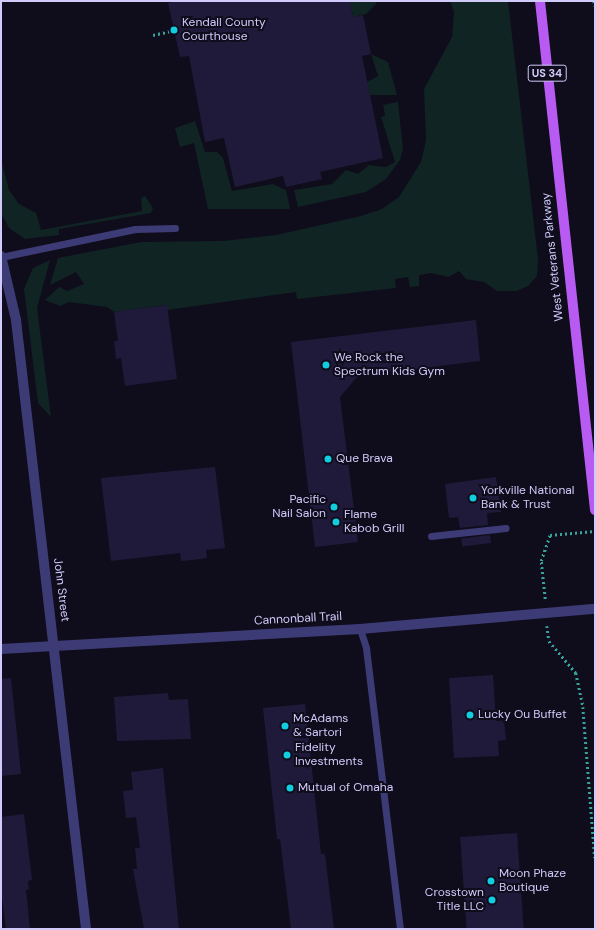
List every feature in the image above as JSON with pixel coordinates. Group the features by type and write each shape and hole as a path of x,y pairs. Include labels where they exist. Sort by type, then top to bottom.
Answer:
{"main road":[{"name":"West Veterans Parkway","path":"540,1 595,510"}],"street":[{"name":"John Street","path":"1,257 16,320 86,929"},
{"name":"Cannonball Trail","path":"1,650 360,629 595,608"}],"lane":[{"path":"1,257 135,228 175,228"},
{"path":"431,536 506,528"},
{"path":"360,629 366,648 400,929"}],"path":[{"path":"594,1 595,6"},
{"path":"153,35 170,31"},
{"path":"543,577 542,552 550,535 595,531"},
{"path":"548,631 549,641 576,673 583,707 595,858"}],"green space":[{"path":"350,1 376,1 376,4 366,14 353,17"},
{"path":"450,1 508,1 538,259 537,276 528,286 517,291 497,291 484,282 466,279 459,271 449,277 431,273 419,275 419,286 410,287 408,277 395,279 396,288 297,299 296,292 167,310 166,305 114,312 107,307 69,302 60,306 45,300 59,287 67,291 84,284 76,272 50,285 58,258 141,242 223,241 276,235 361,216 382,209 399,197 421,162 426,140 424,89 452,37 454,12"},
{"path":"371,54 388,62 397,95 370,95 367,82 378,76"},
{"path":"398,102 403,149 400,160 386,179 366,192 298,207 294,190 332,184 346,170 358,174 369,165 386,167 395,162 381,117 385,116 383,105"},
{"path":"195,121 205,152 217,152 223,158 232,191 273,184 286,190 290,209 208,209 194,143 180,147 175,128"},
{"path":"1,159 9,190 19,204 36,213 41,230 142,211 141,198 145,196 153,208 151,213 59,229 59,235 25,239 9,228 1,213"},
{"path":"50,260 37,308 51,417 38,403 24,289 33,268"}],"building":[{"path":"176,1 350,1 353,17 363,15 371,54 362,56 383,158 320,172 322,179 286,187 283,176 235,187 224,138 205,142 189,56 180,57 168,3"},
{"path":"167,305 177,379 125,386 121,358 116,359 114,341 118,341 114,312"},
{"path":"476,320 480,361 358,376 340,397 358,542 315,547 291,342"},
{"path":"215,467 225,548 206,550 207,558 193,560 181,561 180,553 111,561 101,478"},
{"name":"Yorkville National Bank & Trust","path":"496,477 501,512 487,513 488,525 460,528 458,517 449,518 445,484"},
{"path":"490,535 491,543 462,546 461,539"},
{"path":"493,675 496,721 504,721 506,740 498,741 499,756 454,758 449,678"},
{"path":"11,678 21,774 1,776 1,679"},
{"path":"168,693 169,700 188,699 191,739 117,741 114,697"},
{"path":"305,704 321,854 325,854 334,929 291,929 280,839 277,839 263,708"},
{"path":"163,768 179,929 144,929 133,869 137,869 135,848 140,848 136,817 126,818 123,791 133,790 131,772"},
{"path":"24,814 32,880 28,881 29,889 26,890 30,929 6,929 1,890 1,817"},
{"path":"517,833 524,929 467,929 460,837"}],"place":[{"name":"Kendall County Courthouse","path":"174,30"},
{"name":"We Rock the Spectrum Kids Gym","path":"326,365"},
{"name":"Que Brava","path":"328,459"},
{"name":"Yorkville National Bank & Trust","path":"473,498"},
{"name":"Pacific Nail Salon","path":"334,507"},
{"name":"Flame Kabob Grill","path":"336,522"},
{"name":"Lucky Ou Buffet","path":"470,715"},
{"name":"McAdams & Sartori","path":"285,726"},
{"name":"Fidelity Investments","path":"287,755"},
{"name":"Mutual of Omaha","path":"290,788"},
{"name":"Moon Phaze Boutique","path":"491,881"},
{"name":"Crosstown Title LLC","path":"492,900"}]}
